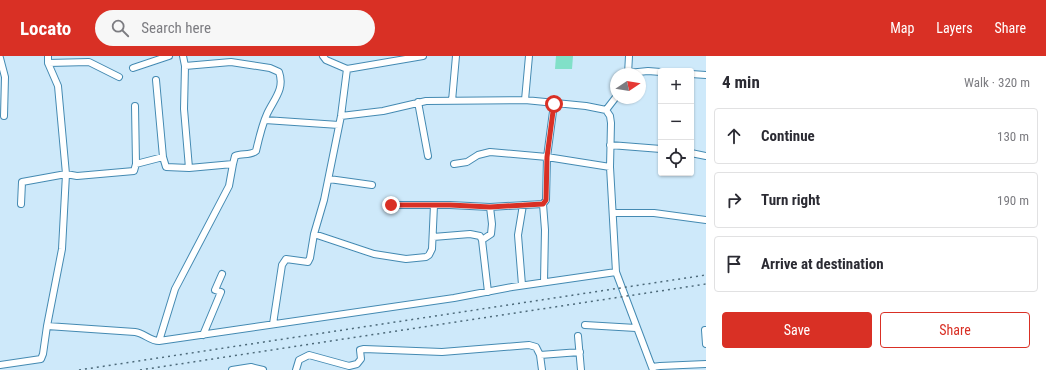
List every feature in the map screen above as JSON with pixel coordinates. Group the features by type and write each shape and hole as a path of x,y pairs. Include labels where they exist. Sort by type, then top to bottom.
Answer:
{"street":[{"path":"0,365 41,358 43,354 62,249 66,174 58,86 48,63 48,56"},
{"path":"133,68 169,56"},
{"path":"183,56 185,66 184,109 189,168"},
{"path":"323,56 326,60 346,68 423,56"},
{"path":"452,101 456,56"},
{"path":"525,100 529,56"},
{"path":"628,68 629,56"},
{"path":"0,58 5,77 4,116"},
{"path":"48,63 89,62 119,77"},
{"path":"159,341 175,289 229,186 235,156 239,154 252,154 256,150 267,114 277,97 281,86 281,76 277,70 270,68 231,62 185,66"},
{"path":"273,324 282,265 286,259 308,262 310,258 314,234 329,179 341,116 346,68"},
{"path":"646,71 658,72"},
{"path":"694,74 706,75"},
{"path":"156,80 163,157 166,167 189,168 233,164"},
{"path":"341,116 383,111 426,101 525,100 586,106 606,110 611,119 610,167 614,213 616,272 652,369 660,366 706,364"},
{"path":"418,102 428,156"},
{"path":"544,282 545,230 543,204 546,200 547,157 554,104"},
{"path":"606,110 610,104"},
{"path":"21,204 22,182 66,174 77,176 134,171 136,164 135,106"},
{"path":"265,120 339,125"},
{"path":"610,145 658,149"},
{"path":"454,164 467,162 478,155 490,152 547,157 610,167"},
{"path":"694,154 706,156"},
{"path":"136,164 163,157"},
{"path":"329,179 372,185"},
{"path":"391,205 490,207 543,204"},
{"path":"314,234 374,254 406,258 426,257 429,255 432,248 434,205"},
{"path":"522,285 518,235 523,205"},
{"path":"482,240 491,234 492,224 490,207"},
{"path":"614,213 654,213 706,218"},
{"path":"433,237 470,234 480,236 482,240 488,292"},
{"path":"47,326 135,332 140,333 154,341 159,341 454,298 522,285 616,272"},
{"path":"202,334 221,292 215,290 222,274"},
{"path":"585,325 636,328"},
{"path":"705,330 706,344"},
{"path":"578,336 581,370"},
{"path":"296,370 299,360 309,355 349,366 357,364 361,359 360,350 364,349 442,352 529,345 536,347 540,355 542,370"},
{"path":"540,355 580,352"},
{"path":"232,370 251,367 263,370"}],"shaded area":[{"path":"556,56 573,56 572,69 555,69"}],"railway":[{"path":"79,370 706,275"},
{"path":"140,370 706,284"}],"route":[{"path":"391,205 490,207 523,205 538,206 543,204 546,200 547,157 554,104"}]}
